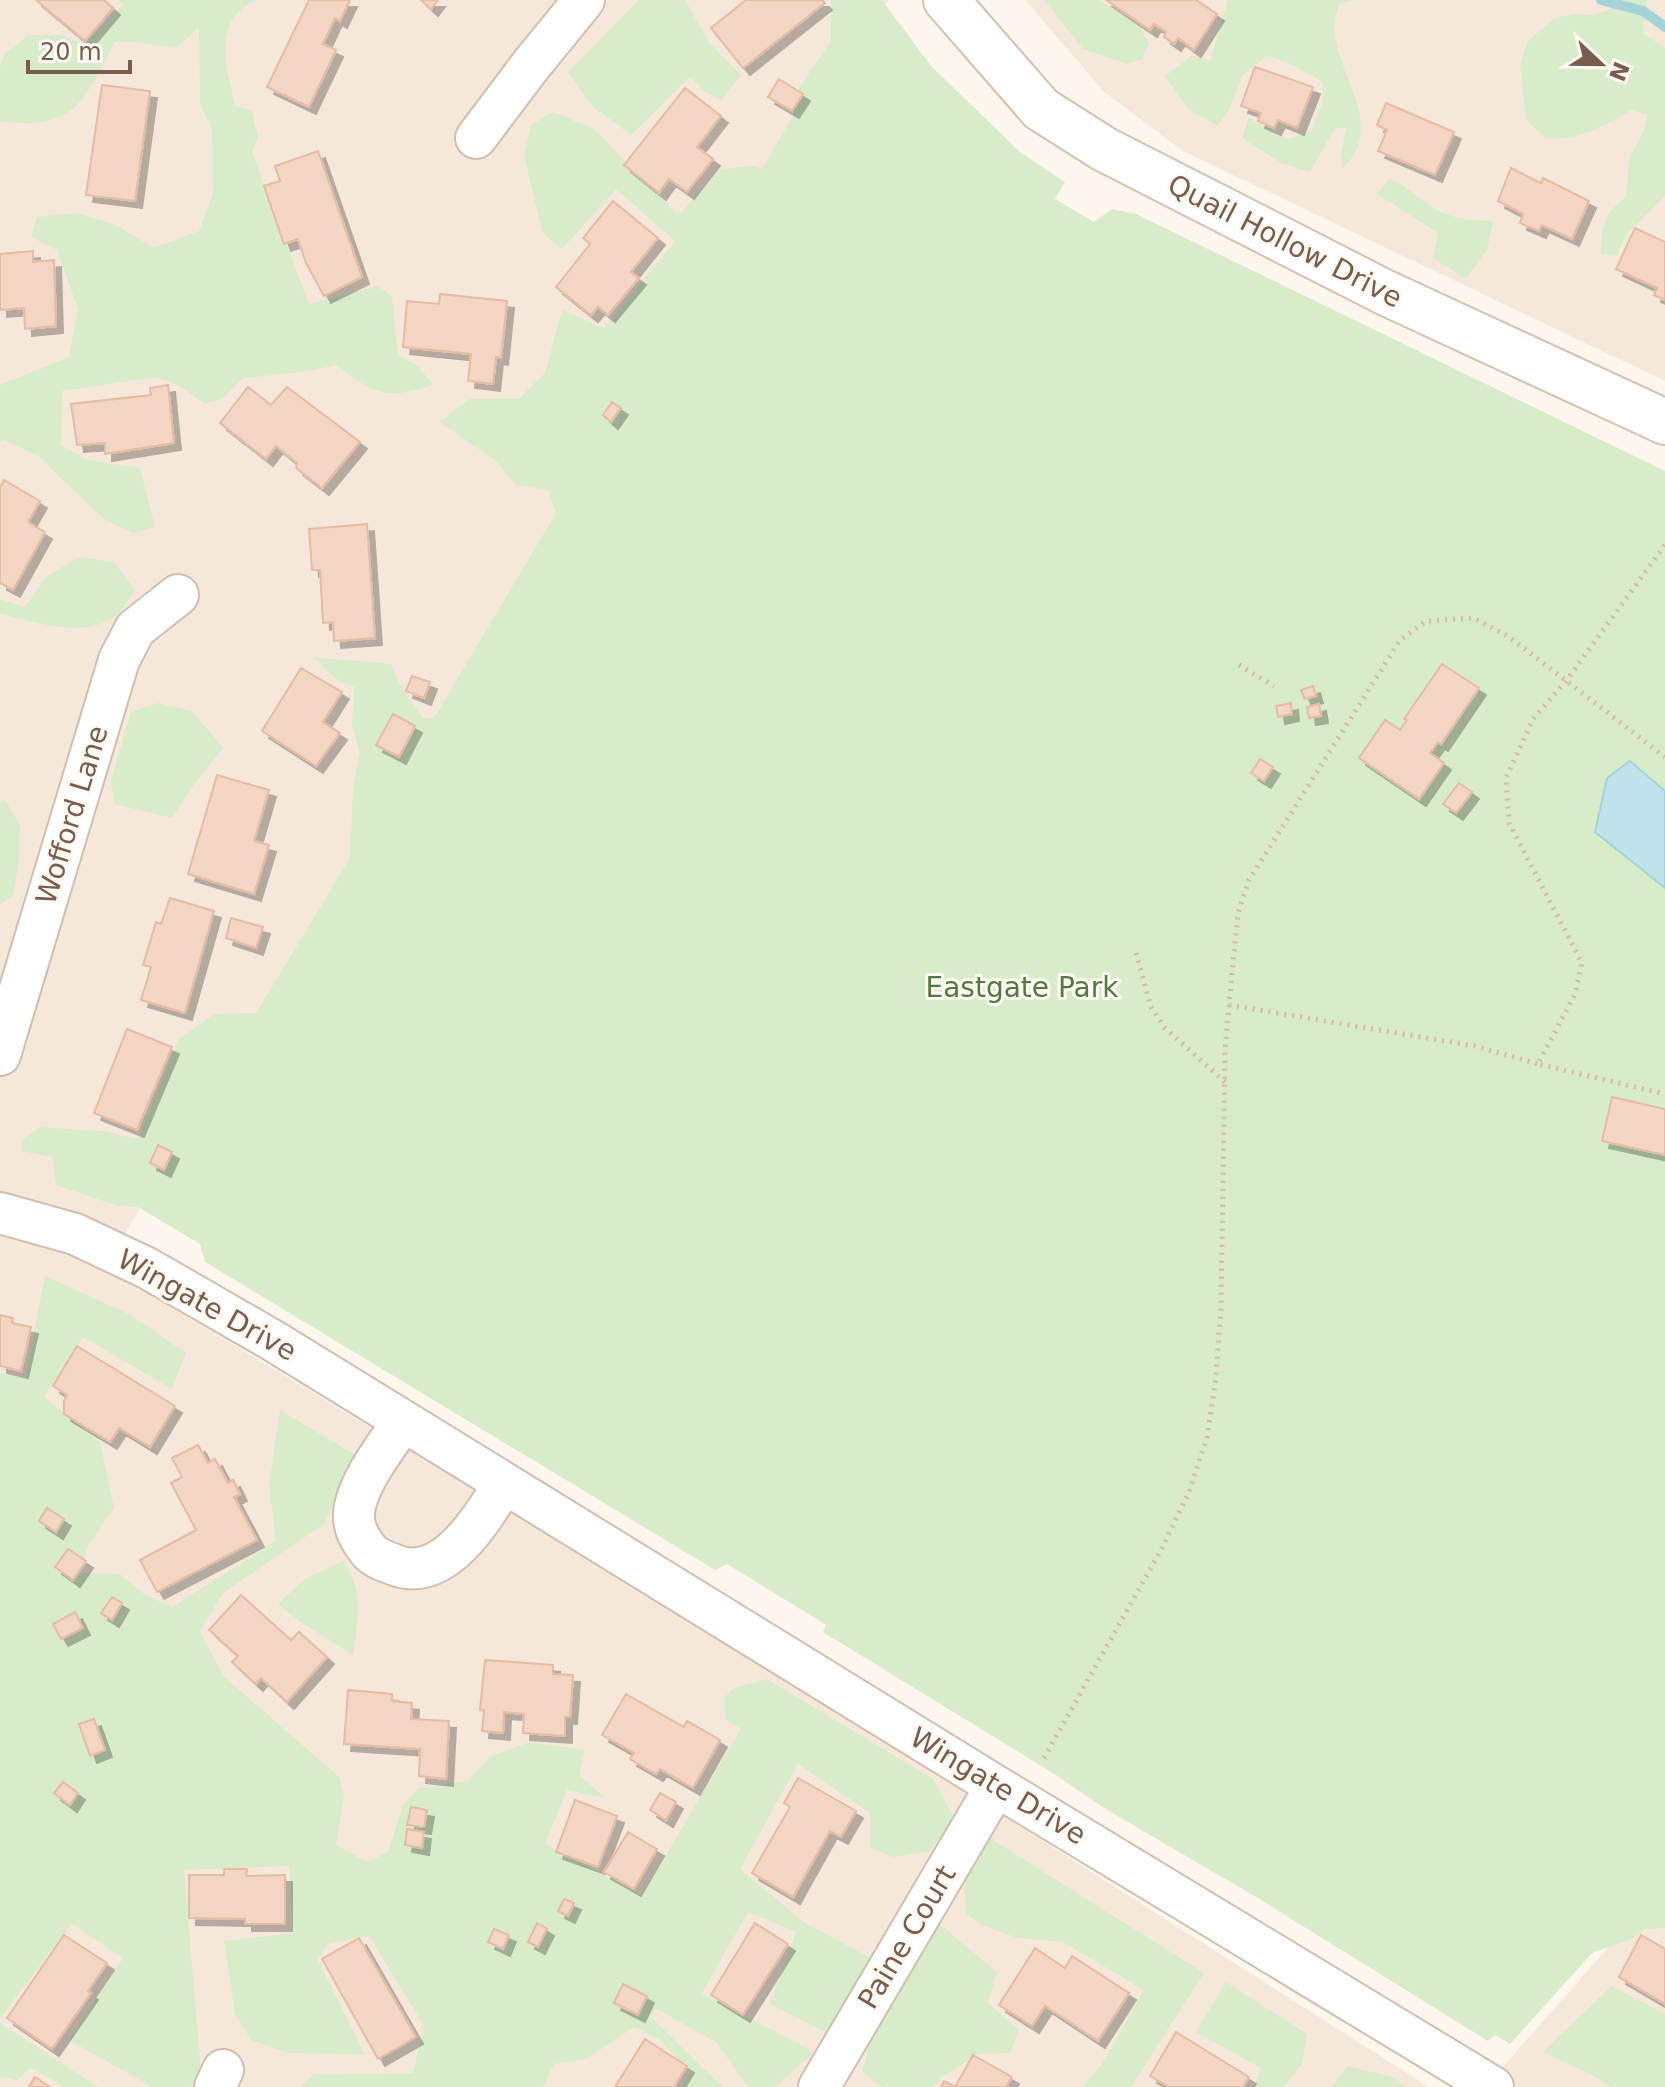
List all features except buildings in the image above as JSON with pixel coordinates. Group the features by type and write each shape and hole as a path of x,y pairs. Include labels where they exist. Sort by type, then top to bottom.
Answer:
{"street":[{"path":"476,138 584,0"},
{"name":"Quail Hollow Drive","path":"946,0 1041,109 1104,149 1384,292 1665,422"},
{"name":"Wofford Lane","path":"0,1055 119,660 135,629 178,595"},
{"name":"Wingate Drive","path":"0,1213 75,1234 147,1268 272,1340 996,1786 1493,2087"},
{"path":"403,1421 365,1481 355,1508 356,1534 373,1555 397,1567 422,1569 445,1557 468,1537 504,1484"},
{"name":"Paine Court","path":"819,2087 996,1786"}],"path":[{"path":"1538,1064 1575,994 1582,963 1509,823 1506,778 1533,719 1566,681 1665,545"},
{"path":"1044,1758 1161,1550 1189,1492 1207,1437 1216,1377 1221,1308 1229,1005 1238,913 1249,880 1400,640 1426,621 1473,618 1508,636 1665,757"},
{"path":"1239,665 1274,686"},
{"path":"1304,776 1308,787"},
{"path":"1136,953 1151,1007 1158,1018 1225,1082"},
{"path":"1229,1005 1475,1046 1665,1094"}],"shaded area":[{"path":"0,0 889,0 104,1267 793,1682 1429,2087 0,2087"},
{"path":"1025,0 1665,0 1665,381 1183,151 1104,92"},
{"path":"1665,1883 1665,2087 1485,2087"}],"green space":[{"path":"118,0 255,0 241,10 227,34 228,76 235,106 252,111 258,137 252,152 309,304 378,286 392,296 398,355 419,367 433,385 404,392 382,392 361,383 337,365 243,378 222,399 205,404 179,386 157,377 62,391 61,445 88,460 140,468 155,527 133,533 104,519 38,456 5,440 0,442 0,385 69,357 78,309 57,250 31,237 37,217 76,213 116,225 154,248 199,231 213,193 212,129 200,104 199,28 175,48 115,42 85,95 61,116 25,123 0,121 0,65 5,54 29,35 62,35 83,45 123,5"},
{"path":"639,0 685,0 709,42 741,75 721,100 705,92 690,77 631,135 592,106 568,72"},
{"name":"Eastgate Park","path":"831,0 882,0 931,66 1020,152 1065,182 1055,199 1094,222 1112,209 1136,214 1665,471 1665,1928 1647,1929 1629,1940 1592,1953 1510,2044 1495,2035 1488,2041 1256,1897 1104,1808 1056,1775 823,1632 826,1625 727,1564 715,1570 205,1262 200,1244 138,1207 118,1206 56,1185 52,1157 21,1151 22,1140 39,1127 102,1131 138,1139 179,1039 214,1014 256,1013 350,858 353,786 360,752 352,725 354,687 337,680 313,657 391,664 400,685 423,718 434,718 556,513 548,490 516,485 495,460 439,422 470,399 518,399 545,373 562,310 604,328 675,241 616,189 562,249 542,232 524,155 531,125 553,112 594,129 678,215 721,169 753,166 762,169 794,114 788,104 831,41"},
{"path":"1044,0 1099,0 1140,26 1149,44 1142,59 1126,64 1083,49"},
{"path":"1228,0 1352,0 1339,5 1335,26 1337,47 1359,110 1361,130 1356,150 1342,169 1346,128 1335,128 1310,172 1283,164 1242,138 1249,118 1288,139 1311,131 1323,101 1323,82 1295,66 1267,55 1243,75 1229,110 1217,126 1188,109 1165,76 1192,56 1210,61"},
{"path":"1607,0 1647,0 1643,33 1665,48 1665,196 1627,233 1616,256 1601,254 1603,229 1613,208 1626,197 1629,158 1644,131 1647,115 1631,110 1579,135 1544,138 1526,119 1520,64 1528,41 1555,18 1574,14 1592,15 1609,10"},
{"path":"1389,179 1442,212 1466,219 1493,221 1487,250 1466,279 1433,258 1438,233 1377,194"},
{"path":"79,557 114,562 135,590 123,609 109,620 79,628 46,625 0,614 0,599 25,607 47,576"},
{"path":"158,703 192,711 223,748 172,818 114,804 111,780 131,712"},
{"path":"5,800 20,825 19,863 13,895 0,905 0,801"},
{"path":"45,1276 131,1315 186,1353 172,1389 83,1337 44,1397 100,1442 114,1508 89,1544 79,1573 120,1574 144,1594 172,1607 276,1541 269,1485 280,1410 357,1456 324,1524 223,1593 200,1631 224,1677 339,1777 344,1796 336,1845 367,1862 388,1852 403,1805 419,1788 468,1781 491,1756 530,1742 585,1750 579,1775 605,1798 567,1790 545,1844 642,1895 741,1729 725,1719 724,1698 732,1689 767,1679 933,1779 954,1818 929,1852 893,1857 871,1848 870,1813 798,1764 740,1869 805,1923 873,1959 830,2034 770,2004 796,1932 748,1912 702,1993 814,2052 775,2087 748,2087 717,2043 657,2009 650,2016 723,2087 682,2087 691,2072 659,2039 634,2027 586,2059 554,2064 543,2087 301,2087 314,2074 413,2073 424,2026 369,1936 327,1944 318,1960 365,2055 289,2053 251,2040 235,2014 224,1941 293,1933 289,1866 184,1870 201,2069 191,2087 152,2087 69,2040 123,1958 72,1924 0,2018 0,1373 25,1378"},
{"path":"343,1561 350,1571 357,1594 358,1618 353,1655 278,1604 306,1578"},
{"path":"990,1838 1204,1973 1131,2087 1083,2087 1102,2064 1144,1990 1063,1942 1017,1938 982,1925 966,1914 964,1871"},
{"path":"937,1922 997,1972 988,2003 1019,2030 1010,2053 979,2054 942,2077 933,2087 883,2087 862,2072 870,2040 898,1973"},
{"path":"1226,1982 1307,2034 1302,2064 1284,2087 1254,2087 1261,2068 1196,2032"},
{"path":"1611,1986 1665,2014 1665,2087 1611,2087 1543,2052"},
{"path":"0,2023 98,2087 64,2087 31,2068 16,2080 0,2077"},
{"path":"1347,2066 1393,2077 1406,2087 1332,2087"}],"water":[{"path":"1630,761 1665,791 1665,888 1595,832 1607,778"}],"waterway":[{"path":"1601,0 1643,11 1665,27"}]}
